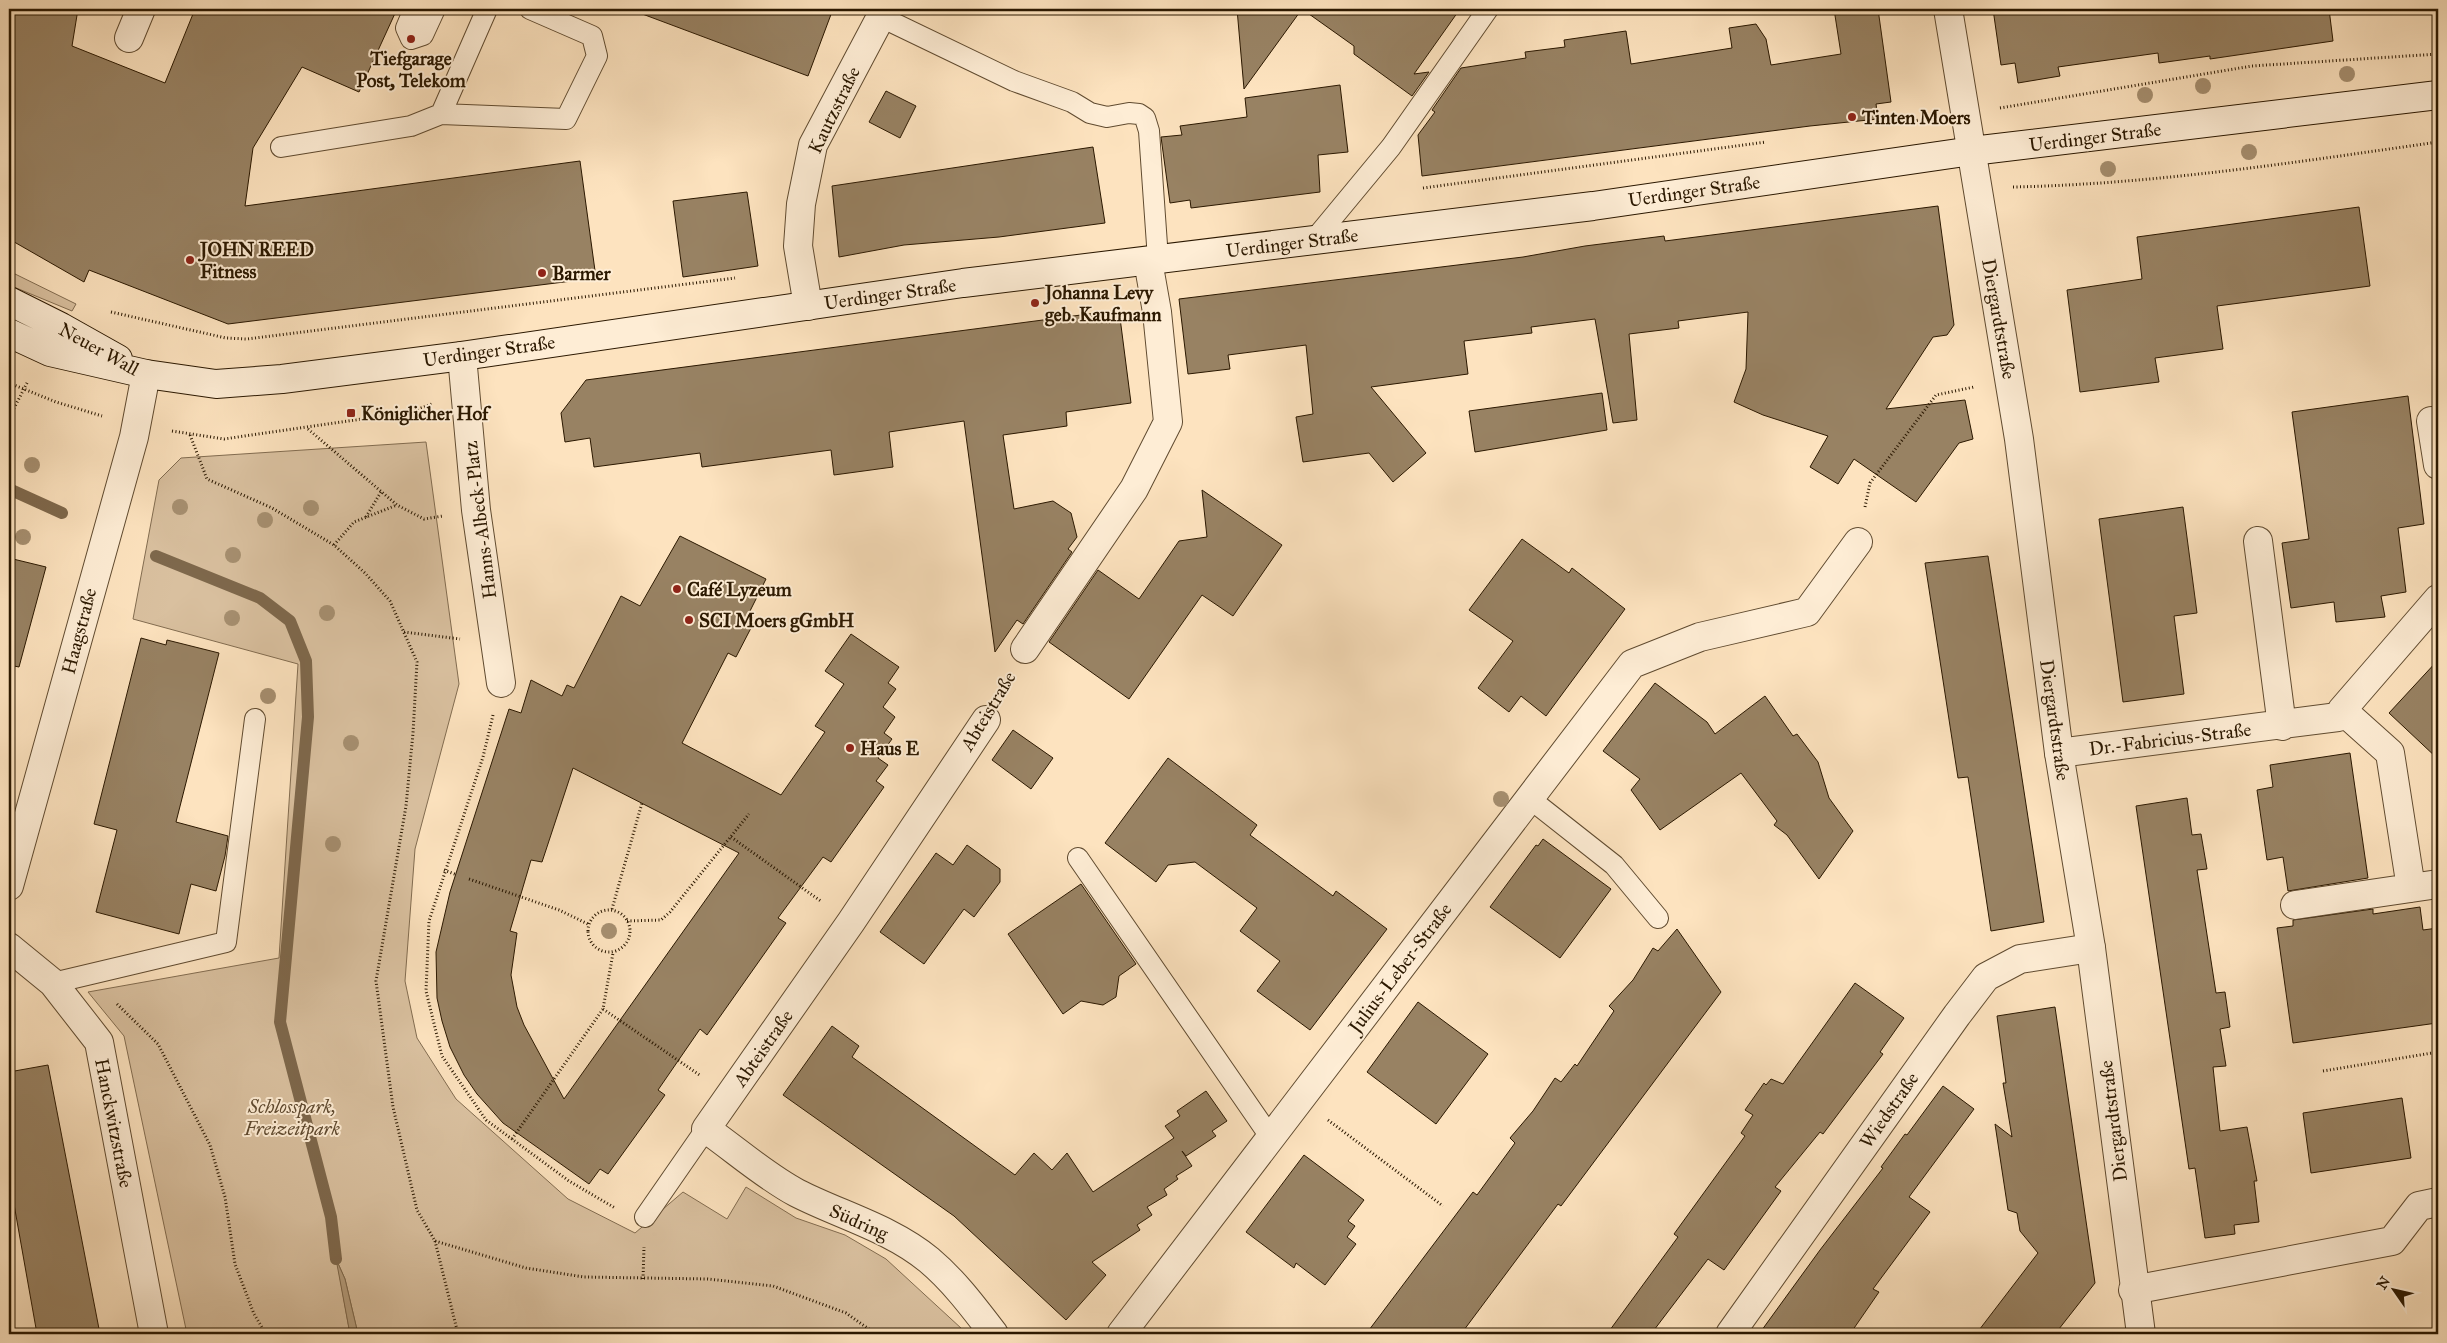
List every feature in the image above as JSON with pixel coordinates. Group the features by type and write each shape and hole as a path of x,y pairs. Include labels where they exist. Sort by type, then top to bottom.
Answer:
{"street":[{"path":"129,38 141,9"},
{"name":"Diergardtstraße","path":"1948,9 2019,439 2059,753 2091,948 2137,1332"},
{"name":"Kautzstraße","path":"808,306 798,246 801,204 813,145 883,13"},
{"name":"Uerdinger Straße","path":"146,374 216,384 282,379 462,356 963,283 1593,206 1972,150 2438,95"},
{"path":"1025,649 1134,489 1168,422 1153,260"},
{"name":"Neuer Wall","path":"9,301 61,327 146,374"},
{"name":"Neuer Wall","path":"9,333 50,352 146,374"},
{"name":"Hanns-Albeck-Platz","path":"462,356 476,510 501,683"},
{"name":"Haagstraße","path":"9,886 120,488 136,425 146,374"},
{"path":"2431,421 2438,465"},
{"path":"2258,541 2282,726"},
{"name":"Julius-Leber-Straße","path":"1121,1334 1632,664 1700,637 1807,612 1858,542"},
{"name":"Dr.-Fabricius-Straße","path":"2059,753 2282,726 2338,717 2438,599"},
{"path":"2342,710 2390,753 2411,888"},
{"name":"Abteistraße","path":"706,1129 851,922 986,720"},
{"path":"2295,905 2438,884"},
{"name":"Hanckwitzstraße","path":"9,947 53,983 99,1042 154,1334"},
{"name":"Wiedstraße","path":"1730,1334 1957,1015 1986,978 2020,959 2091,948"},
{"name":"Südring","path":"706,1129 794,1191 884,1231 928,1260 961,1292 994,1334"},
{"path":"2133,1290 2392,1241 2419,1206 2438,1202"}],"lane":[{"path":"414,9 406,28 412,39 423,35 435,9"},
{"path":"441,114 487,9"},
{"path":"281,147 412,126 441,114 566,119 597,56 592,36 530,9"},
{"path":"1314,240 1391,147 1488,9"},
{"path":"883,13 1014,81 1040,88 1072,102 1090,113 1107,118 1129,113 1139,114 1145,118 1149,132 1153,260"},
{"path":"53,983 226,942 255,719"},
{"path":"1529,798 1614,865 1658,918"},
{"path":"1078,858 1271,1138"},
{"path":"645,1217 706,1129"}],"path":[{"path":"1965,112 2046,101 2252,66 2438,54"},
{"path":"1978,188 2061,186 2216,173 2438,142"},
{"path":"106,310 201,333"},
{"path":"9,383 56,402 136,425"},
{"path":"1858,542 1870,483 1936,395 1958,389 2010,383"},
{"path":"308,429 397,505 424,519 476,510"},
{"path":"190,434 207,479 272,508 334,546 365,573 390,601 416,662 413,733 406,806 376,981 393,1107 418,1210 435,1240 458,1334"},
{"path":"366,518 382,492"},
{"path":"334,546 354,522 397,505"},
{"path":"404,632 496,643"},
{"name":"Abteistraße","path":"986,720 1025,649"},
{"path":"501,683 483,757 429,920 426,991 442,1056 486,1120 569,1181 622,1212 645,1217"},
{"path":"612,909 642,804"},
{"path":"627,921 661,920 670,912 749,814"},
{"path":"731,837 851,922"},
{"path":"444,870 457,874"},
{"path":"469,879 560,910 588,924"},
{"path":"612,909 626,917 627,921 631,931 626,945 613,953 598,950 588,939 588,924 597,912 612,909"},
{"path":"512,1139 603,1009 613,953"},
{"path":"90,973 114,1002 158,1044 206,1137 225,1197 235,1264 254,1314 266,1334"},
{"path":"603,1009 730,1096"},
{"path":"2323,1071 2438,1052"},
{"path":"1300,1098 1443,1206"},
{"path":"435,1240 526,1268 584,1277 708,1280 773,1286 846,1313 876,1334"}],"green space":[{"path":"9,271 76,304 72,311 9,285"},
{"name":"Schlosspark, Freizeitpark","path":"426,442 459,684 415,849 405,981 417,1038 456,1099 568,1199 635,1233 683,1192 727,1219 746,1187 796,1218 845,1235 886,1259 962,1329 965,1334 358,1334 345,1279 337,1261 350,1334 187,1334 124,1036 88,992 279,958 298,664 133,619 159,480 181,458"}],"shaded area":[{"path":"336,1259 345,1279 358,1334 350,1334"}],"building":[{"path":"9,9 78,9 72,46 165,83 195,9 397,9 359,92 302,67 253,148 245,206 580,161 596,278 228,324 89,270 84,282 9,239"},
{"path":"638,9 833,9 808,76 637,12"},
{"path":"1237,9 1302,9 1244,89"},
{"path":"1302,9 1460,9 1414,74 1429,72 1412,96 1354,54 1354,46"},
{"path":"1834,9 1878,9 1891,102 1876,104 1878,119 1422,176 1418,135 1435,112 1432,110 1461,68 1526,58 1525,52 1565,47 1564,40 1626,31 1631,64 1732,48 1729,28 1756,24 1766,39 1771,65 1841,54"},
{"path":"1993,9 2329,9 2333,41 2210,59 2210,56 2159,63 2158,53 2058,67 2060,76 2018,83 2015,63 2001,65"},
{"path":"1340,85 1348,152 1318,155 1320,192 1191,208 1190,200 1170,203 1161,137 1182,135 1180,126 1247,117 1245,98"},
{"path":"886,91 916,106 900,138 869,122"},
{"path":"1093,147 1105,223 999,237 904,245 839,257 832,186"},
{"path":"747,192 758,266 683,277 673,201"},
{"path":"1938,206 1954,325 1947,335 1933,337 1886,409 1965,400 1973,439 1959,443 1916,502 1854,459 1838,484 1810,467 1828,436 1763,415 1734,402 1746,369 1748,312 1678,321 1679,328 1629,334 1637,420 1613,423 1595,319 1531,327 1532,333 1464,341 1468,374 1371,387 1426,453 1393,482 1369,453 1303,462 1296,417 1313,414 1306,345 1228,355 1230,369 1188,374 1179,299 1523,257 1585,246 1664,236 1665,241"},
{"path":"2359,207 2370,286 2217,306 2223,349 2155,358 2159,382 2080,392 2067,290 2142,279 2137,237"},
{"path":"1119,310 1131,403 1066,412 1067,426 1003,435 1014,509 1053,501 1071,513 1077,537 1068,549 1072,552 1023,624 1017,620 995,652 964,421 889,432 893,467 834,475 831,450 702,467 700,453 594,467 590,438 565,442 561,413 586,380"},
{"path":"1602,393 1607,430 1475,452 1469,411"},
{"path":"2408,396 2424,524 2398,528 2406,592 2381,596 2385,617 2336,622 2334,602 2291,608 2282,543 2309,539 2292,412"},
{"path":"1202,490 1282,545 1233,616 1202,595 1129,699 1049,642 1098,570 1139,599 1179,541 1207,537"},
{"path":"2183,507 2197,613 2174,616 2184,694 2123,702 2099,519"},
{"path":"680,536 766,579 744,623 751,628 736,657 728,653 682,743 781,795 825,732 815,726 844,684 825,671 851,634 899,667 888,683 896,689 883,707 895,717 884,733 892,739 878,758 888,765 876,781 884,787 831,862 823,857 778,918 786,923 707,1035 700,1029 658,1090 665,1095 608,1174 600,1169 589,1184 503,1123 477,1094 464,1075 450,1047 442,1021 437,998 436,952 450,892 509,709 521,713 531,680 562,696 567,685 574,688 621,596 640,606","holes":["573,768 739,853 564,1099 524,1025 517,1007 511,975 517,933 510,931 531,860 542,862"]},
{"path":"1522,539 1569,573 1572,568 1625,609 1546,716 1521,696 1509,712 1478,688 1513,641 1469,610"},
{"path":"1988,556 2044,922 1991,931 1968,777 1958,778 1925,563"},
{"path":"9,558 46,567 19,667 9,665"},
{"path":"141,638 166,645 167,640 219,653 176,822 228,836 216,891 191,884 179,934 96,912 117,830 94,824"},
{"path":"2438,660 2438,759 2389,713"},
{"path":"1655,683 1707,722 1715,734 1765,696 1793,736 1797,734 1818,762 1829,798 1853,831 1819,879 1787,835 1774,825 1777,821 1741,773 1660,830 1631,790 1640,779 1603,751"},
{"path":"1013,730 1053,758 1031,789 992,760"},
{"path":"2350,753 2368,878 2288,891 2283,857 2267,860 2257,790 2273,787 2270,765"},
{"path":"1168,758 1257,825 1250,835 1333,896 1336,891 1387,929 1310,1030 1257,991 1280,961 1240,931 1257,908 1195,862 1168,865 1156,882 1105,843"},
{"path":"2187,798 2192,835 2201,834 2207,869 2197,870 2216,993 2225,992 2230,1027 2220,1029 2226,1066 2213,1067 2220,1131 2247,1127 2257,1181 2254,1181 2259,1222 2234,1225 2235,1234 2205,1238 2195,1168 2189,1169 2136,806"},
{"path":"1543,839 1611,889 1560,958 1490,907 1536,845 1538,846"},
{"path":"967,845 1000,869 1000,882 974,917 964,909 924,964 880,932 936,853 953,865"},
{"path":"1081,884 1136,964 1119,976 1116,997 1103,1005 1081,1001 1063,1014 1008,934"},
{"path":"2420,907 2423,930 2438,928 2438,999 2434,1000 2437,1023 2293,1043 2277,928 2293,926 2293,920 2373,909 2373,914"},
{"path":"1677,929 1721,992 1561,1206 1558,1204 1461,1334 1366,1334 1473,1192 1477,1195 1515,1143 1510,1138 1533,1111 1555,1078 1561,1082 1575,1064 1577,1066 1614,1011 1609,1006 1633,980 1653,948 1658,951"},
{"path":"1855,983 1904,1018 1880,1052 1883,1054 1823,1134 1820,1132 1775,1187 1781,1191 1724,1270 1708,1259 1651,1334 1607,1334 1678,1237 1674,1234 1745,1136 1741,1133 1753,1115 1745,1110 1764,1083 1766,1085 1771,1079 1783,1084"},
{"path":"1418,1002 1488,1054 1436,1124 1367,1072"},
{"path":"2055,1007 2095,1283 2055,1334 1976,1334 2038,1253 2020,1231 2017,1213 2008,1210 1995,1124 2012,1137 2003,1083 2006,1083 1997,1016"},
{"path":"832,1026 859,1046 852,1057 1015,1175 1034,1153 1052,1170 1067,1153 1093,1192 1174,1138 1165,1126 1180,1116 1177,1111 1206,1091 1227,1121 1212,1131 1216,1136 1186,1156 1182,1151 1192,1166 1176,1176 1178,1179 1164,1189 1167,1195 1147,1207 1152,1215 1137,1225 1140,1230 1092,1262 1106,1275 1066,1320 954,1216 783,1095"},
{"path":"48,1065 100,1334 37,1334 9,1176 9,1072"},
{"path":"1943,1086 1974,1109 1909,1197 1930,1212 1873,1289 1879,1292 1850,1334 1759,1334 1883,1168 1881,1167 1905,1134 1907,1135"},
{"path":"2402,1098 2411,1158 2311,1173 2303,1113"},
{"path":"1304,1155 1364,1200 1348,1221 1355,1226 1347,1237 1356,1244 1325,1285 1296,1263 1294,1268 1246,1232"}],"waterway":[{"path":"9,489 62,513"},
{"path":"156,556 260,598 290,621 306,661 308,717 280,1022 331,1217 336,1259"}],"place":[{"name":"Tiefgarage Post, Telekom","path":"411,39"},
{"name":"Tinten Moers","path":"1852,117"},
{"name":"JOHN REED Fitness","path":"190,260"},
{"name":"Barmer","path":"542,273"},
{"name":"Johanna Levy geb. Kaufmann","path":"1035,303"},
{"name":"Königlicher Hof","path":"351,413"},
{"name":"Café Lyzeum","path":"677,589"},
{"name":"SCI Moers gGmbH","path":"689,620"},
{"name":"Haus E","path":"850,748"}]}
